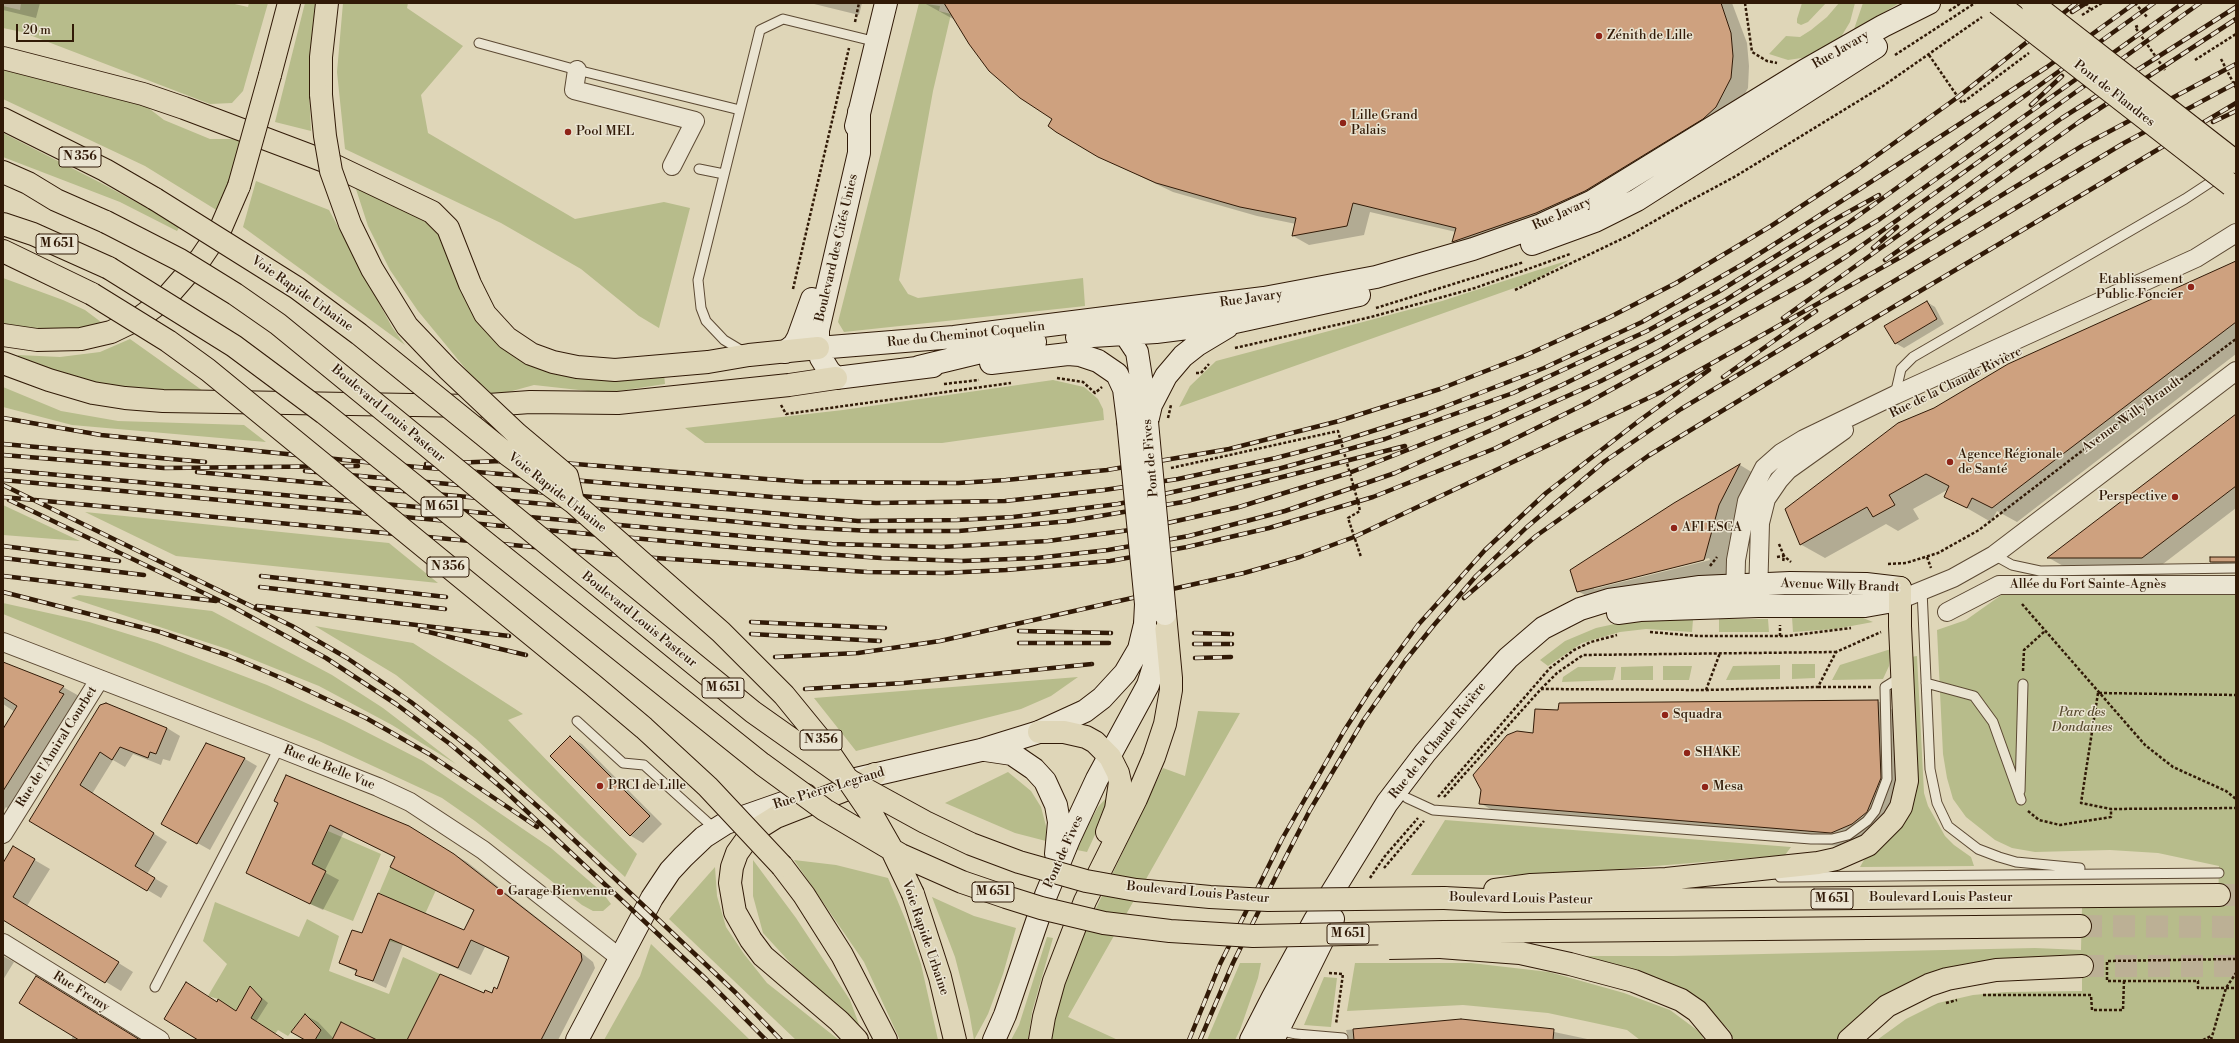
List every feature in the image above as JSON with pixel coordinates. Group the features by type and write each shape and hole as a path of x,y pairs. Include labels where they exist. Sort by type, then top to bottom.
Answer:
{"main road":[{"path":"3,335 36,340 81,339 111,332 138,319 166,298 201,258 220,230 239,186 290,3"},
{"path":"327,3 321,57 321,95 325,136 331,171 350,224 372,269 407,326 517,434 567,476 574,502"},
{"name":"Boulevard des Cités Unies","path":"785,352 794,345 798,338 811,302 886,3"},
{"name":"Rue Javary","path":"1154,322 1264,298 1376,277 1473,249 1541,225 1577,210 1604,195 1804,71 1883,26 1929,3"},
{"name":"Rue Javary","path":"1105,381 1118,351 1112,324 1139,319 1154,322 1235,322 1395,287 1501,255 1596,221 1657,188 1887,40 1939,3"},
{"name":"Pont de Flandres","path":"2032,3 2236,162"},
{"name":"Pont de Flandres","path":"1991,10 2234,175"},
{"path":"3,58 99,82 178,105 327,162 432,212 448,228 470,284 486,314 507,338 531,354 553,362 577,367 615,370 708,362 749,355 818,348"},
{"name":"Boulevard des Cités Unies","path":"836,378 824,365 818,348 818,330 859,153 859,112"},
{"name":"Voie Rapide Urbaine","path":"3,119 98,166 155,199 238,249 331,312 507,454 574,502 721,632 766,676 802,716 863,800 890,846 912,894 940,977 956,1040"},
{"path":"3,172 28,183 56,200"},
{"name":"M 651","path":"3,186 56,200"},
{"name":"Boulevard Louis Pasteur","path":"56,200 106,222 180,260 235,294 278,324 753,712 852,782 924,822 971,844 1019,862 1086,881 1136,890 1204,897 1268,900 1444,898 1505,901 2219,895"},
{"name":"M 651","path":"3,224 33,234 109,268 234,346 324,413 762,764 852,827 932,869 962,882 1041,908 1104,922 1135,927 1253,936 1282,949 1442,939 2080,926"},
{"name":"N 356","path":"3,251 92,294 163,337 208,370 644,728 708,786 782,866 820,918 842,955 886,1040"},
{"name":"Rue Javary","path":"1138,421 1151,405 1166,376 1183,356 1197,345 1235,322"},
{"name":"Rue du Cheminot Coquelin","path":"818,348 901,343 1112,324"},
{"name":"Rue du Cheminot Coquelin","path":"919,367 1006,346 1051,340 1112,324"},
{"name":"Pont de Fives","path":"1112,324 1137,352 1139,361 1138,421 1146,604 1145,624"},
{"name":"Rue du Cheminot Coquelin","path":"836,378 919,367 1080,355 1106,364 1105,381"},
{"path":"3,363 49,380 93,393 125,398 178,401 475,406 530,402 618,404 784,386 836,378"},
{"path":"1105,381 1124,389 1138,421"},
{"name":"Pont de Fives","path":"994,1040 1005,1015 1046,895 1069,839 1110,757 1142,700 1153,672 1162,636 1165,614 1138,421"},
{"name":"Rue de la Chaude Rivière","path":"1252,1040 1273,997 1334,889 1387,803 1442,732 1493,674 1531,636 1566,615 1608,600 1700,587 1758,584"},
{"name":"Avenue Willy Brandt","path":"1758,584 1866,584 1900,594"},
{"path":"1444,898 1531,885 1666,879 1836,859 1868,845 1880,835 1893,820 1901,807 1907,781 1894,682 1900,594"},
{"name":"Avenue Willy Brandt","path":"1758,606 1866,606 1900,594"},
{"name":"Rue de la Chaude Rivière","path":"1276,1035 1333,920 1366,862 1407,798 1445,748 1505,680 1534,652 1559,633 1586,621 1621,612 1758,606"},
{"path":"1040,1040 1044,1017 1054,981 1085,901 1136,799 1154,757 1164,724 1171,690 1165,614"},
{"name":"Rue Pierre Legrand","path":"577,1040 652,898 670,871 692,847 715,829 737,818 875,774 981,750 1039,732 1085,711 1118,683 1134,660 1145,624"},
{"path":"1039,732 1064,732 1086,737 1095,742 1110,757 1118,773 1120,782 1116,809 1090,877 1085,901"},
{"path":"981,750 1001,751 1021,760 1034,769 1051,791 1056,805 1059,827 1057,852 1046,895"},
{"path":"857,1040 839,1021 774,967 759,951 742,926 735,912 730,883 732,867 737,853 752,832 776,817 850,788 875,774"},
{"path":"1442,939 1520,954 1634,981 1682,1000 1701,1016 1721,1040"},
{"path":"1849,1040 1887,1006 1922,988 1947,979 1996,970 2082,966"}],"street":[{"path":"577,70 574,90 695,121 672,166"},
{"name":"Rue de la Chaude Rivière","path":"1735,607 1736,560 1747,501 1764,468 1781,453 1804,439 1896,395 2196,258 2236,233"},
{"name":"Avenue Willy Brandt","path":"1900,594 1922,590 1953,578 1994,555 2236,371"},
{"name":"Rue de la Chaude Rivière","path":"1758,606 1758,559 1762,510 1766,499 1779,480 1800,460 1896,395"},
{"name":"Allée du Fort Sainte-Agnès","path":"1947,612 1999,585 2236,585"},
{"name":"Rue de Belle Vue","path":"3,642 378,787 423,809 483,850 620,958"},
{"name":"Rue de l'Amiral Courbet","path":"3,834 99,680"},
{"name":"Rue Fremy","path":"3,943 160,1040"}],"lane":[{"path":"749,355 724,340 710,326 701,308 698,280 760,30 783,19 877,42"},
{"path":"479,43 577,70 740,110"},
{"path":"699,170 724,174"},
{"path":"1896,395 1901,369 1913,357 2185,199 2234,175"},
{"path":"1994,555 2012,565 2040,571 2236,568"},
{"path":"1922,590 1931,776 1937,803 1948,826 1978,849 2016,862 2123,873"},
{"path":"1407,798 1430,810 1811,839 1832,838 1848,835 1866,821 1875,811 1887,780 1894,682"},
{"path":"1926,683 1974,696 1993,722 2020,798"},
{"path":"2020,798 2023,684"},
{"path":"577,721 623,763 644,764 715,829"},
{"path":"156,987 279,748"},
{"path":"1666,879 2219,873"},
{"path":"1273,997 1272,1016 1276,1035 1339,1038"}],"path":[{"path":"792,290 859,3"},
{"path":"1744,3 1752,52 1767,61"},
{"path":"2086,3 2090,9"},
{"path":"2135,3 2146,17"},
{"path":"1515,290 1630,236 1684,204 1736,176 1884,86 1991,10"},
{"path":"2138,26 2135,27 2152,49 2165,70"},
{"path":"2195,60 2236,34"},
{"path":"1929,55 1962,103"},
{"path":"2221,58 2236,88"},
{"name":"Avenue Willy Brandt","path":"1883,564 1922,559 1953,546 1974,533 2143,404 2185,377 2236,339"},
{"path":"943,384 981,379"},
{"path":"1169,469 1338,431 1360,511 1348,518 1361,557"},
{"path":"1758,559 1784,556 1777,538"},
{"name":"Avenue Willy Brandt","path":"1784,556 1798,564"},
{"path":"1716,560 1736,560"},
{"path":"2009,585 2011,591 2098,693 2158,756 2173,768 2226,791 2236,799"},
{"path":"1646,632 1698,636 1787,636 1858,627"},
{"path":"1368,881 1385,856 1430,810 1541,689 1557,673 1583,655 1836,652 1882,631"},
{"path":"2023,684 2024,650 2045,631"},
{"path":"1384,868 1430,810 1550,668 1579,648 1591,642 1624,634"},
{"path":"1818,687 1836,652"},
{"path":"1706,690 1720,653"},
{"path":"1541,689 1706,690 1818,687 1894,682"},
{"path":"2098,693 2236,695"},
{"path":"2098,693 2080,803 2111,809 2236,808"},
{"path":"2020,798 2029,812 2039,820 2048,824 2060,825 2111,817 2111,809"},
{"path":"2236,959 2107,961 2107,981 2198,980 2198,988 2236,988"},
{"path":"1326,973 1343,974 1339,1038"},
{"path":"2211,1040 2226,988 2236,973"},
{"path":"1982,995 2091,995 2092,1010 2123,1010 2124,981"},
{"path":"1942,1004 1962,999"},
{"path":"2203,1040 2211,1036"}],"green space":[{"path":"21,3 230,3 248,7 249,3 268,3 243,91 232,103 210,104 22,32 3,28 3,6 20,10"},
{"path":"305,3 315,3 309,88 311,131 275,122"},
{"path":"343,3 408,3 407,8 463,46 421,95 428,133 575,219 664,202 690,208 659,328 639,316 581,269 501,223 345,149 337,72"},
{"path":"919,3 940,6 939,11 951,14 933,91 899,280 908,294 918,298 1083,278 1085,306 844,332 838,322"},
{"path":"1802,3 1826,3 1808,22 1801,25 1797,23 1797,19"},
{"path":"1839,3 1855,3 1850,22 1841,37 1808,57 1788,60 1769,54 1786,36 1800,37 1811,30 1827,17"},
{"path":"1863,3 1899,3 1853,32"},
{"path":"3,68 56,83 142,103 164,120 210,139 241,139 231,176 218,211 145,166 3,99"},
{"path":"3,133 101,183 180,226 177,231 120,202 3,157"},
{"path":"256,181 329,210 392,327 405,345 243,227"},
{"path":"355,186 423,210 531,364 664,374 665,384 606,393 534,385 494,396 469,373 418,311 390,270 368,226"},
{"path":"1569,260 1534,281 1179,407 1190,386 1216,361 1442,301"},
{"path":"3,278 63,300 85,310 105,325 68,333 3,328"},
{"path":"130,339 206,393 114,389 17,360 18,355 60,357 100,352"},
{"path":"1053,380 1084,387 1098,399 1103,409 1104,420 942,443 705,443 685,428 843,410"},
{"path":"3,387 61,411 118,421 244,425 266,442 72,425 3,407"},
{"path":"3,505 80,541 3,535"},
{"path":"85,512 389,543 438,583 176,556"},
{"name":"Parc des Dondaines","path":"2236,590 2236,1040 1877,1040 1906,1019 1938,1003 1973,995 2006,992 2082,991 2082,966 1936,973 1841,1040 1734,1040 1729,1030 1699,999 1573,956 1673,956 2035,948 2081,950 2082,907 2218,907 2219,866 2158,853 2110,850 2035,852 2012,848 1995,840 1966,817 1953,799 1947,778 1943,754 1937,630 1966,620 2007,591"},
{"path":"79,595 212,611 332,675 383,708 456,764 392,725 319,686 227,649 71,598"},
{"path":"3,603 89,622 157,643 267,685 345,721 423,761 551,848 602,892 611,904 603,911 593,911 582,905 475,821 442,798 319,741 3,614"},
{"path":"1858,616 1873,622 1835,629 1793,632 1792,617"},
{"path":"1719,619 1768,619 1769,632 1719,632"},
{"path":"1646,620 1693,620 1692,632 1646,629 1620,632 1582,643 1548,666 1540,660 1565,641 1596,628 1619,623"},
{"path":"315,626 413,643 523,714 508,720 637,854 625,877 476,739 396,675"},
{"path":"1891,649 1889,666 1883,679 1832,680 1840,665"},
{"path":"1917,656 1924,793 1928,806 1945,836 1954,845 1971,857 1974,866 1860,867 1864,860 1888,840 1911,657"},
{"path":"1792,664 1815,664 1815,678 1792,679"},
{"path":"1780,665 1780,679 1726,680 1733,666"},
{"path":"1653,666 1653,680 1621,680 1621,667"},
{"path":"1663,666 1692,666 1689,680 1663,680"},
{"path":"1578,667 1616,667 1613,680 1562,682 1563,677"},
{"path":"1078,677 1051,696 1021,709 856,751 814,698"},
{"path":"1198,711 1240,713 1068,1017 1118,1040 1051,1040 1059,999 1079,944 1163,768 1185,776"},
{"path":"1008,772 1031,791 1041,807 1046,826 1046,841 1015,833 945,803"},
{"path":"1109,795 1100,824 1087,852 1077,850 1098,807"},
{"path":"1445,820 1791,847 1785,855 1550,875 1411,875"},
{"path":"328,831 381,854 353,921 310,904 326,872 312,864"},
{"path":"753,860 796,918 850,1000 860,1027 796,969 763,933 753,896"},
{"path":"794,860 836,865 888,878 906,921 921,964 938,1040 900,1040 864,962"},
{"path":"390,867 436,890 410,947 389,941 403,904 379,893"},
{"path":"715,867 717,896 726,927 744,954 767,983 839,1040 796,1040 669,919"},
{"path":"932,897 974,916 1016,928 1003,974 988,1014 974,1040 969,1011 955,957"},
{"path":"215,902 299,937 307,919 339,936 329,971 389,994 403,957 440,974 407,1040 377,1040 341,1022 339,1040 315,1040 321,1030 305,1014 288,1036 278,1030 275,1034 269,1030 245,1028 262,999 251,987 225,1028 227,1005 218,999 208,996 227,964 203,941"},
{"path":"1047,937 1053,938 1032,1012 1028,1040 1011,1040 1019,1025"},
{"path":"651,944 750,1040 604,1040 640,976"},
{"path":"1240,963 1261,963 1258,978 1240,1030 1235,1040 1207,1040"},
{"path":"1355,963 1471,963 1549,972 1624,993 1670,1010 1701,1033 1704,1040 1640,1040 1627,1030 1548,1013 1463,1005 1347,1011"},
{"path":"1324,977 1337,978 1331,1027 1304,1025"}],"building":[{"name":"Lille Grand Palais","path":"944,3 1721,3 1731,33 1733,56 1731,78 1716,107 1703,119 1585,191 1536,213 1452,242 1456,228 1353,203 1347,226 1292,236 1296,218 1240,207 1156,183 1098,157 1056,132 1048,126 1052,119 1020,98 989,71 969,44"},
{"path":"2236,261 2236,322 1992,508 1972,498 1967,508 1944,497 1949,486 1926,474 1889,495 1895,505 1873,517 1867,507 1800,545 1785,509 1898,423 1934,408 2008,364"},
{"path":"1927,301 1937,319 1895,344 1884,326"},
{"name":"Perspective","path":"2236,414 2236,486 2142,558 2047,558"},
{"name":"AFI ESCA","path":"1740,464 1719,505 1704,560 1577,592 1570,570 1674,503"},
{"path":"2210,557 2236,557 2236,562 2210,562"},
{"path":"3,662 64,686 59,692 64,694 3,791 3,729 17,706 3,697"},
{"name":"SHAKE","path":"1878,700 1881,778 1867,812 1852,824 1831,833 1479,804 1481,790 1473,775 1507,735 1517,731 1533,733 1535,709 1558,710 1559,703"},
{"path":"106,703 167,728 156,754 150,752 148,758 120,747 112,760 100,752 80,785 154,833 135,866 155,878 147,891 29,821 100,705"},
{"name":"PRCI de Lille","path":"570,736 650,816 630,836 550,756"},
{"path":"206,743 245,758 197,844 161,824"},
{"path":"286,775 409,826 454,854 581,953 582,960 541,1040 407,1040 440,974 484,993 485,990 492,993 494,987 497,989 509,957 471,940 458,968 390,939 373,981 355,975 357,970 339,963 352,930 362,933 378,893 464,930 474,910 390,867 395,857 330,825 312,864 326,871 310,904 246,873 278,803 274,801"},
{"path":"13,846 35,859 13,897 119,962 105,983 3,920 3,863"},
{"path":"36,976 140,1040 79,1040 43,1018 19,1003"},
{"path":"186,982 217,1002 218,999 236,1011 250,986 262,999 251,1018 285,1040 198,1040 164,1019"},
{"path":"305,1014 321,1030 315,1040 305,1040 291,1032"},
{"path":"1461,1019 1554,1029 1553,1040 1354,1040 1353,1029"},
{"path":"341,1022 377,1040 332,1040"}],"tunnel":[{"path":"2219,895 2236,895"},
{"path":"2080,926 2236,927"},
{"path":"2082,966 2236,966"}],"railway":[{"path":"426,464 501,461 550,462 804,482 958,483 1107,470 1229,449 1339,421 1440,389 1524,356 1610,317 1676,283 1771,226 1858,169 1958,97 2076,3"},
{"path":"2072,12 2086,3"},
{"path":"3,418 101,435 394,465 773,497 876,503 1005,501 1104,490 1178,479 1276,458 1341,441 1426,414 1544,368 1642,322 1743,264 1817,217 2047,67 2135,3"},
{"path":"3,470 832,544 941,547 1048,541 1145,528 1239,507 1349,473 1491,417 1562,385 1651,341 1724,301 1848,223 2154,3"},
{"path":"3,480 752,549 881,558 962,561 1036,558 1108,550 1189,536 1285,511 1395,473 1601,381 1659,351 1880,219 2183,3"},
{"path":"3,497 640,557 867,572 943,573 1006,570 1110,561 1187,547 1269,528 1373,497 1496,448 1587,403 1806,282 1847,256 2200,3"},
{"path":"1783,318 2062,118 2236,7"},
{"path":"1885,260 2079,122 2236,19"},
{"path":"775,657 858,653 940,641 1244,573 1300,557 1354,537 1659,393 1899,258 2082,146 2236,64"},
{"path":"2031,105 2062,76"},
{"path":"1200,1040 1233,963 1278,872 1310,810 1363,721 1405,661 1434,625 1476,576 1527,527 1605,461 1681,409 2124,143 2236,83"},
{"path":"1464,598 1536,536 1648,456 1863,325 2236,103"},
{"path":"2213,122 2236,111"},
{"path":"305,471 858,521 957,520 1013,517 1118,504 1278,469 1385,439 1513,393 1647,331 1718,292 1832,221 1879,195"},
{"path":"1873,248 1897,227"},
{"path":"1723,377 1816,311"},
{"path":"1189,1040 1220,964 1282,839 1344,731 1371,689 1418,625 1485,550 1546,493 1640,420 1709,370"},
{"path":"3,444 205,462"},
{"path":"197,472 793,527 872,531 959,531 1070,521 1183,502 1405,446"},
{"path":"3,455 164,468 358,466"},
{"path":"3,485 292,626 347,658 411,702 484,759 552,819 736,993 781,1040"},
{"path":"9,500 233,607 326,658 396,704 450,744 503,789 706,979 766,1040"},
{"path":"3,546 119,561"},
{"path":"3,558 144,575"},
{"path":"3,576 216,601"},
{"path":"261,576 446,597"},
{"path":"260,587 445,609"},
{"path":"3,592 160,632 227,655 286,680 366,718 429,754 537,827"},
{"path":"257,606 509,636"},
{"path":"751,622 885,628"},
{"path":"420,630 526,655"},
{"path":"1019,631 1111,633"},
{"path":"1194,633 1232,634"},
{"path":"751,634 880,641"},
{"path":"1019,643 1109,643"},
{"path":"1194,644 1232,644"},
{"path":"1195,658 1231,657"},
{"path":"805,689 904,683 1092,664"}],"place":[{"name":"Zénith de Lille","path":"1599,36"},
{"name":"Lille Grand Palais","path":"1343,123"},
{"name":"Pool MEL","path":"568,132"},
{"name":"Etablissement Public Foncier","path":"2191,287"},
{"name":"Agence Régionale de Santé","path":"1950,462"},
{"name":"Perspective","path":"2175,497"},
{"name":"AFI ESCA","path":"1674,528"},
{"name":"Squadra","path":"1665,715"},
{"name":"SHAKE","path":"1687,753"},
{"name":"PRCI de Lille","path":"600,786"},
{"name":"Mesa","path":"1705,787"},
{"name":"Garage Bienvenue","path":"500,892"}]}
